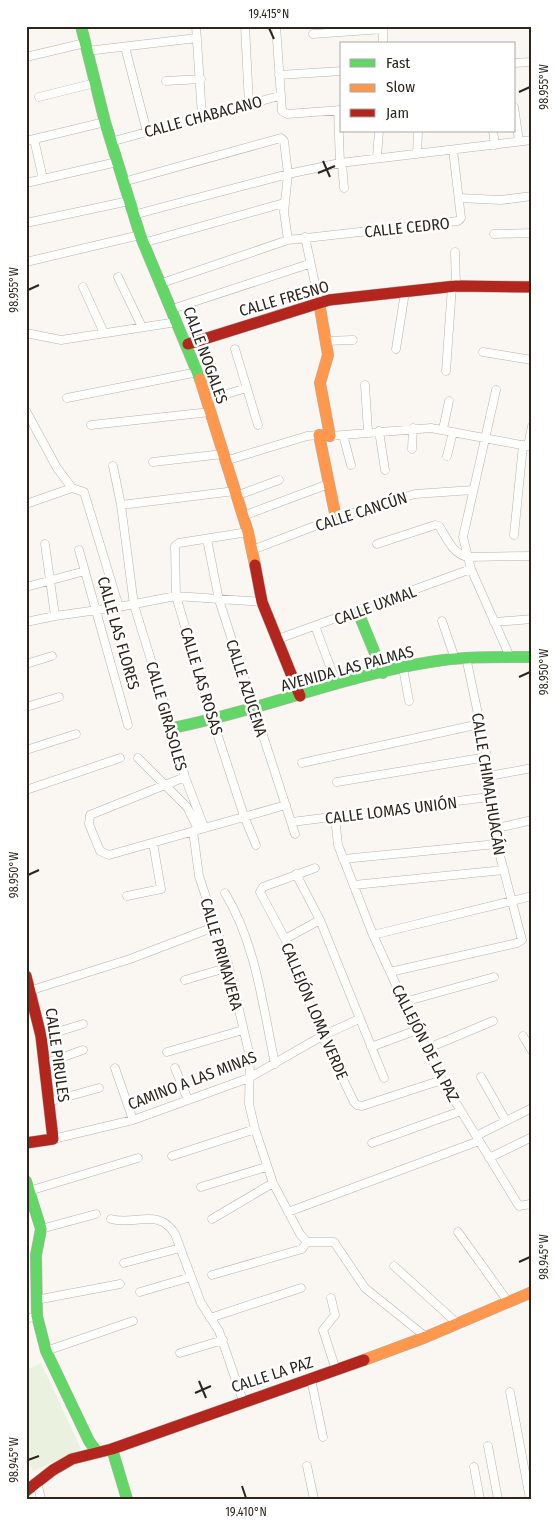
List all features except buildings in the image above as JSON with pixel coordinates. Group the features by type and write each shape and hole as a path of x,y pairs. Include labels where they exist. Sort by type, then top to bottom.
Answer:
{"street":[{"name":"CALLE NOGALES","path":"81,26 110,142 133,215 141,239 162,283 198,372 248,532 262,602 300,696"},
{"path":"196,26 202,116"},
{"path":"245,26 249,104"},
{"path":"276,26 279,96"},
{"path":"313,34 383,28 383,42"},
{"path":"26,57 86,47 125,47 198,38"},
{"path":"125,47 147,132"},
{"path":"516,64 532,62"},
{"path":"279,75 340,70"},
{"path":"166,81 200,79"},
{"path":"39,97 95,83"},
{"name":"CALLE CHABACANO","path":"110,142 279,96 281,109 285,114 340,110"},
{"path":"516,121 519,141"},
{"path":"43,179 30,140 105,122"},
{"path":"340,132 344,188"},
{"path":"377,157 379,132"},
{"path":"417,154 418,132"},
{"path":"493,132 495,145"},
{"path":"123,182 279,138 283,139 288,174 284,203 288,240"},
{"path":"133,215 288,174 341,163 377,157 532,140"},
{"path":"453,150 459,198"},
{"path":"26,183 117,162"},
{"name":"CALLE CEDRO","path":"162,283 288,240 458,221 461,218 459,198 501,200 532,196"},
{"path":"26,223 129,201"},
{"path":"26,262 141,239 284,203"},
{"path":"494,234 532,233"},
{"path":"304,237 319,302 328,363 320,383 327,474 326,485 336,518"},
{"path":"446,371 456,252"},
{"path":"172,309 309,264"},
{"path":"118,277 142,327"},
{"name":"CALLE FRESNO","path":"188,344 319,302 454,286 532,287"},
{"path":"83,287 104,333"},
{"path":"396,349 405,292"},
{"path":"26,333 61,340 177,322"},
{"path":"325,341 353,340"},
{"path":"235,349 258,425"},
{"path":"483,352 532,360"},
{"path":"67,398 198,372"},
{"path":"365,385 368,432"},
{"path":"206,400 246,388"},
{"path":"496,390 463,537 471,569 510,657"},
{"path":"443,429 449,401"},
{"path":"26,411 57,468 72,488 84,492 119,607"},
{"path":"91,425 210,412"},
{"path":"514,535 532,426"},
{"path":"153,462 224,457 307,436 343,435 413,428 443,429 485,440 528,446"},
{"path":"412,449 413,428"},
{"path":"379,431 385,470"},
{"path":"447,456 453,432"},
{"path":"343,435 351,465"},
{"name":"CALLE GIRASOLES","path":"114,466 121,504 134,605 172,728 198,829"},
{"path":"121,504 235,494 279,480"},
{"path":"243,516 326,485"},
{"path":"26,504 72,488"},
{"name":"CALLE CANCÚN","path":"252,550 336,518 415,494 473,490"},
{"path":"377,544 437,525 456,552 467,557 532,556"},
{"path":"207,540 248,532"},
{"name":"CALLE LAS ROSAS","path":"207,540 176,544 176,596 213,721 244,816 256,845"},
{"name":"CALLE AZUCENA","path":"207,540 219,600 295,834"},
{"path":"45,544 55,616"},
{"name":"CALLE LAS FLORES","path":"79,550 128,725"},
{"name":"CALLE UXMAL","path":"278,638 358,612 471,569"},
{"path":"26,587 85,571"},
{"path":"26,622 96,609 134,605 176,596 262,602"},
{"path":"358,612 383,673"},
{"path":"494,622 532,619"},
{"name":"CALLE CHIMALHUACÁN","path":"390,972 517,943 522,940 494,829 489,797 487,758 480,724 461,658 442,621"},
{"path":"315,626 337,685"},
{"path":"26,664 52,656"},
{"name":"AVENIDA LAS PALMAS","path":"172,728 213,721 403,668 461,658 532,657"},
{"path":"403,668 409,701"},
{"path":"26,707 58,697"},
{"path":"302,763 480,724"},
{"path":"26,750 76,734"},
{"path":"26,790 120,758"},
{"path":"138,758 187,807 198,829"},
{"path":"337,782 487,758"},
{"path":"489,776 532,768"},
{"path":"185,777 92,813 89,818 89,824 98,849 109,855 286,805"},
{"name":"CALLE LOMAS UNIÓN","path":"292,822 489,797"},
{"name":"CALLEJÓN DE LA PAZ","path":"335,817 338,845 373,935 426,1049 442,1080 519,1206 530,1204 532,1206"},
{"path":"494,829 532,820"},
{"name":"CALLE PRIMAVERA","path":"198,829 199,876 214,927 229,967 250,1057 249,1104 255,1129 266,1167 273,1183 300,1234 307,1242"},
{"path":"126,896 161,888 153,843"},
{"path":"344,859 497,844"},
{"path":"315,868 296,874 320,920 384,1078"},
{"path":"354,885 504,870"},
{"name":"CALLEJÓN LOMA VERDE","path":"296,874 260,890 285,939 322,1036 357,1105 442,1080"},
{"path":"225,894 239,916 249,944 275,1064"},
{"path":"373,935 532,896"},
{"path":"285,939 320,920"},
{"path":"32,990 130,959 214,927"},
{"path":"185,980 229,967"},
{"name":"CALLE PIRULES","path":"26,976 32,990 46,1063 48,1102 54,1139"},
{"path":"404,1002 494,977"},
{"name":"CAMINO A LAS MINAS","path":"27,1141 54,1139 133,1120 249,1078 322,1036 359,1019"},
{"path":"426,1049 493,1021"},
{"path":"41,1037 83,1024"},
{"path":"167,1052 243,1030"},
{"path":"371,1047 417,1030"},
{"path":"523,1036 532,1051"},
{"path":"46,1063 82,1050"},
{"path":"115,1068 133,1120"},
{"path":"175,1068 188,1100"},
{"path":"481,1077 506,1121"},
{"path":"48,1102 99,1088"},
{"path":"288,1212 478,1138 532,1108"},
{"path":"372,1143 461,1111"},
{"path":"172,1156 255,1129"},
{"path":"489,1158 532,1136"},
{"path":"97,1452 88,1441 32,1317 36,1300 36,1255 41,1229 31,1210 28,1186 138,1158"},
{"path":"201,1188 266,1167"},
{"path":"212,1218 273,1183"},
{"path":"41,1229 96,1214"},
{"path":"111,1219 120,1222 138,1219 163,1220 174,1234 201,1303 220,1331 243,1401"},
{"path":"458,1232 509,1303"},
{"path":"212,1275 302,1249 307,1242 334,1242 365,1288 426,1337"},
{"path":"124,1263 180,1248"},
{"path":"394,1266 458,1324"},
{"path":"140,1292 191,1277"},
{"path":"36,1300 120,1284"},
{"path":"210,1318 301,1288"},
{"name":"CALLE LA PAZ","path":"30,1485 72,1459 112,1450 243,1401 336,1370 426,1337 532,1292"},
{"path":"331,1298 335,1315 323,1330 336,1370"},
{"path":"46,1351 133,1321"},
{"path":"180,1353 222,1340"},
{"path":"311,1379 323,1437"},
{"path":"510,1392 530,1499"},
{"path":"488,1446 498,1499"},
{"path":"112,1450 127,1499"},
{"path":"307,1466 314,1499"},
{"path":"474,1467 480,1499"},
{"path":"30,1485 41,1499"}],"green space":[{"path":"41,1363 81,1449 33,1471 26,1456 26,1370"}],"traffic: fast":[{"path":"81,26 105,122 140,235 200,379"},
{"path":"358,612 383,673"},
{"path":"172,728 397,668 455,659 532,657"},
{"path":"26,1181 41,1229 36,1255 37,1316 46,1351 89,1441 97,1452"},
{"path":"112,1449 127,1499"}],"traffic: slow":[{"path":"319,302 328,355 320,383 330,436 319,435 336,518"},
{"path":"200,379 248,532 255,565"},
{"path":"364,1360 426,1337 532,1292"}],"traffic: jam":[{"path":"188,344 329,300 456,286 532,287"},
{"path":"255,565 262,602 300,696"},
{"path":"26,976 41,1036 53,1139 26,1143"},
{"path":"26,1491 53,1470 72,1459 112,1449 364,1360"}]}
